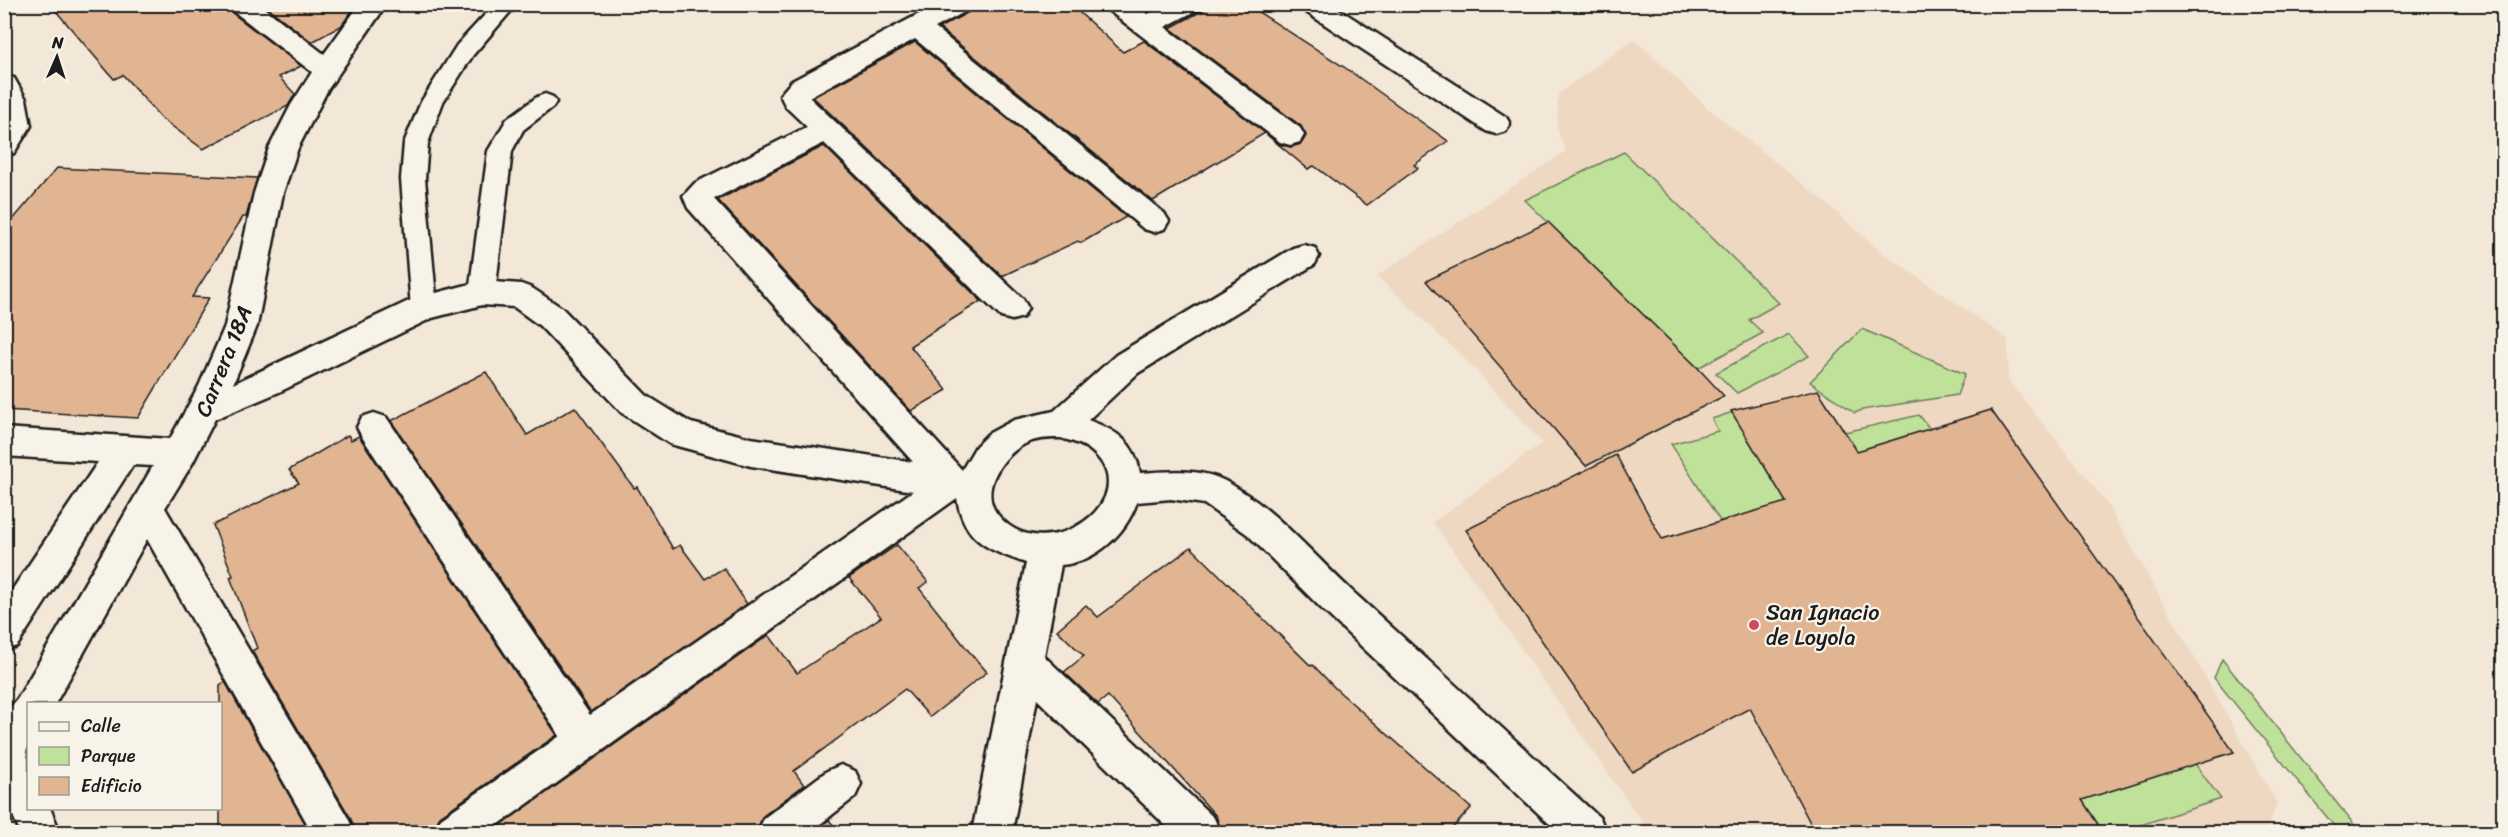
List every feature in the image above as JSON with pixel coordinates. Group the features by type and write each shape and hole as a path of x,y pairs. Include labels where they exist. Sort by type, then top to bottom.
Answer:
{"street":[{"path":"241,4 326,69"},
{"name":"Carrera 18A","path":"34,702 206,409 234,345 250,294 262,219 275,171 292,127 326,69 374,4"},
{"path":"959,4 796,91 794,95 796,100 826,130 1012,308"},
{"path":"1117,4 1290,135"},
{"path":"1146,26 1188,4"},
{"path":"1312,4 1496,124"},
{"path":"916,26 1154,220"},
{"path":"4,85 12,99 17,126 4,146"},
{"path":"455,832 963,484 995,447 1014,434 1038,425 1062,424 1084,428 1102,438 1116,452 1124,470 1125,489 1120,508 1108,525 1090,539 1070,548 1046,552 1015,548 990,533 975,511 963,484 698,200 698,196 705,190 826,130"},
{"path":"1062,424 1127,364 1304,256"},
{"path":"206,409 424,308 482,293 521,296 551,316 634,404 682,434 751,452 963,484"},
{"path":"374,427 586,742"},
{"path":"4,442 180,454"},
{"path":"9,621 124,451"},
{"path":"1125,489 1171,485 1212,491 1259,523 1336,599 1586,832"},
{"path":"147,508 334,832"},
{"path":"992,832 1046,552"},
{"path":"1026,663 1200,832"},
{"path":"27,714 5,752 27,802"},
{"path":"778,832 841,784"},
{"path":"30,810 40,832"}],"lane":[{"path":"424,308 413,179 416,143 432,102 465,50 507,4"},
{"path":"482,293 500,151 515,125 545,102"}],"shaded area":[{"path":"1634,39 1710,110 1820,198 1880,251 2008,339 2008,380 2106,502 2277,803 2266,832 1649,832 1433,522 1542,443 1469,363 1377,276 1566,151 1557,129 1558,94"}],"green space":[{"path":"1624,152 1779,303 1749,320 1763,333 1698,368 1525,200"},
{"path":"1862,329 1965,374 1957,395 1855,413 1810,382"},
{"path":"1789,334 1809,356 1737,393 1716,373"},
{"path":"1745,408 1748,439 1984,832 1912,832 1736,517 1720,521 1671,444 1718,431 1712,419"},
{"path":"1919,415 2221,799 2119,832 2103,832 1845,432"},
{"path":"2222,659 2360,832 2339,832 2214,678"}],"building":[{"path":"50,4 226,4 231,12 301,66 279,77 295,94 288,106 203,149 161,118 123,75 114,79"},
{"path":"263,4 357,4 341,26 312,42"},
{"path":"974,4 1070,4 1123,52 1144,41 1265,133 1153,201 939,28 969,12"},
{"path":"1215,4 1246,4 1344,67 1448,141 1414,165 1418,168 1367,205 1314,166 1308,169 1267,135 1279,144 1291,147 1301,144 1306,136 1301,126 1170,28"},
{"path":"915,42 1126,217 1081,243 1078,241 1002,276 813,97"},
{"path":"824,146 981,301 910,346 947,390 911,411 718,200"},
{"path":"57,168 257,178 246,217 243,217 192,297 209,298 138,418 4,410 4,230"},
{"path":"1548,222 1724,396 1586,466 1426,281"},
{"path":"486,372 527,435 575,407 634,488 637,487 673,549 680,545 705,579 724,568 747,604 591,712 391,421"},
{"path":"1818,390 1857,451 1991,410 2234,752 2082,800 2103,832 1815,832 1750,708 1632,772 1466,530 1616,455 1662,539 1786,502 1731,411"},
{"path":"348,435 351,440 359,436 557,735 440,816 433,832 356,832 350,817 252,651 257,648 213,525 299,483 289,470"},
{"path":"897,545 928,582 919,588 987,672 930,717 905,689 794,771 804,785 763,816 756,832 491,832 769,635 797,673 881,617 849,578"},
{"path":"1191,547 1311,666 1313,665 1335,688 1471,808 1449,832 1222,832 1216,816 1108,696 1098,704 1064,672 1084,656 1057,630 1086,605 1098,617"},
{"path":"225,682 310,832 220,832 222,702 220,702 220,685"},
{"path":"829,820 839,832 813,832"}],"place":[{"name":"San Ignacio de Loyola","path":"1754,625"}]}
